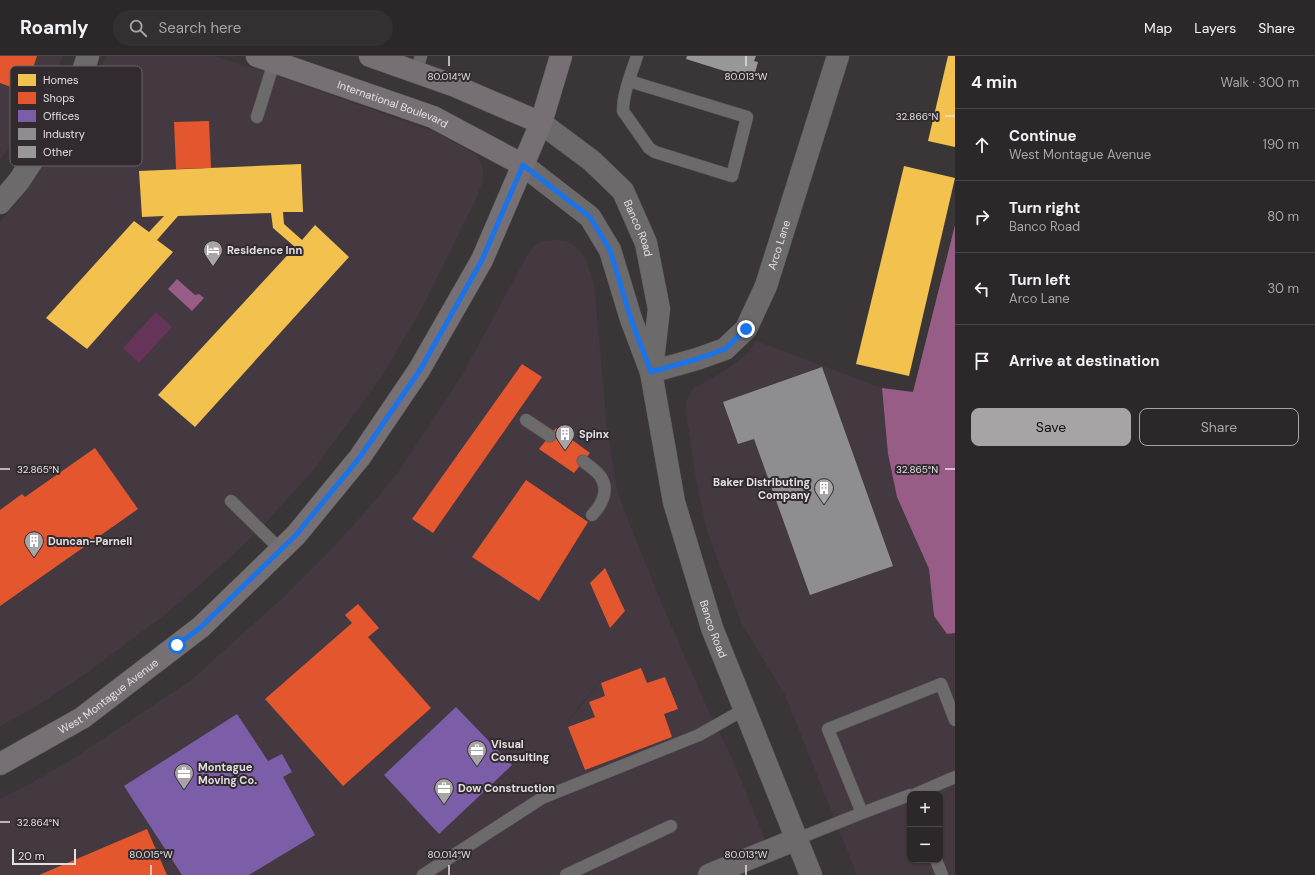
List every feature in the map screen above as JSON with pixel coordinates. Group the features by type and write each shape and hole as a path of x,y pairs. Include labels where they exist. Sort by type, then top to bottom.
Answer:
{"main road":[{"path":"370,56 419,64 455,86 541,123"},
{"name":"West Montague Avenue","path":"0,764 82,718 201,627 296,535 360,457 420,370 482,260 541,123 561,56"},
{"name":"International Boulevard","path":"265,59 433,117 523,165"}],"street":[{"path":"85,66 88,56"},
{"name":"Arco Lane","path":"651,372 697,359 725,349 746,329 766,286 838,56"},
{"name":"Banco Road","path":"541,123 592,161 623,191 646,243 659,309 651,372"},
{"name":"Banco Road","path":"523,165 590,217 610,250 631,319 651,372 674,502 712,628 811,875"},
{"path":"0,203 20,181 30,166"},
{"path":"709,875 797,839"}],"lane":[{"path":"629,81 747,117 732,176 655,152 649,148 624,111 629,81 637,56"},
{"path":"257,117 265,59"},
{"path":"526,420 550,436"},
{"path":"583,461 601,477 605,489 603,500 598,510 592,515"},
{"path":"231,501 281,550"},
{"path":"862,813 828,729 941,684 955,720"},
{"path":"422,875 438,871 542,798 699,735 745,710"},
{"path":"922,791 955,777"},
{"path":"797,839 907,797"},
{"path":"566,875 671,826"},
{"path":"937,863 942,875"}],"shaded area":[{"path":"0,56 63,56 58,66 10,66 10,146 0,160"},
{"path":"106,56 214,56 271,74 435,132 477,155 483,169 483,181 476,199 421,310 383,374 313,471 256,533 167,613 84,675 36,706 0,726 0,222 19,200 41,166 142,166 142,66 101,66"},
{"path":"955,225 955,633 947,634 934,616 929,569 897,497 888,454 882,388 913,392"},
{"path":"544,241 566,241 580,251 586,260 594,284 607,427 617,490 662,604 707,708 729,752 769,850 709,875 0,875 0,799 30,784 77,756 190,681 288,593 326,555 366,511 399,471 461,377 529,252 534,246","holes":["615,662 580,707 561,729"]},
{"path":"177,279 195,295 199,294 204,298 192,311 168,289"},
{"path":"156,312 172,327 139,363 123,348"},
{"name":"Baker Distributing Company","path":"756,341 882,388 888,454 897,497 929,569 934,616 947,634 955,633 955,875 857,875 785,695 741,622 707,531 696,479 687,419 686,401 693,389 726,370 747,354"}],"building: Homes":[{"path":"948,56 955,56 955,147 928,141"},
{"path":"301,164 303,212 283,212 284,224 302,240 315,225 349,257 195,427 158,395 295,247 273,228 271,213 178,216 157,240 173,252 87,349 46,318 134,221 149,232 164,216 142,217 139,171"},
{"path":"904,166 955,178 909,376 856,364"}],"building: Shops":[{"path":"0,56 37,56 34,66 10,66 10,87 0,83"},
{"path":"209,121 211,168 176,169 174,122"},
{"path":"522,364 542,377 433,533 412,519"},
{"name":"Spinx","path":"556,428 590,453 574,473 539,449"},
{"name":"Duncan-Parnell","path":"95,448 138,509 0,606 0,510 22,494 25,497"},
{"path":"526,480 588,522 539,601 472,557"},
{"path":"605,568 625,611 610,628 590,583"},
{"path":"358,604 379,628 368,637 431,708 343,786 265,699 352,623 345,615"},
{"path":"641,668 647,683 665,677 678,709 664,714 672,737 585,770 568,727 595,717 589,702 605,696 601,683"},
{"path":"147,829 167,875 39,875"}],"building: Offices":[{"path":"456,707 512,765 439,834 384,775"},
{"path":"237,714 268,761 282,754 292,772 283,777 315,835 249,875 182,875 124,786"}],"building: Industry":[{"name":"Baker Distributing Company","path":"822,367 893,566 810,595 754,439 738,444 723,402"}],"building: Other":[{"path":"687,56 756,56 754,61 758,62 753,80 686,59"}],"place":[{"name":"Residence Inn","path":"213,267"},
{"name":"Spinx","path":"565,451"},
{"name":"Baker Distributing Company","path":"824,505"},
{"name":"Duncan-Parnell","path":"34,558"},
{"name":"Visual Consulting","path":"477,767"},
{"name":"Montague Moving Co.","path":"184,790"},
{"name":"Dow Construction","path":"444,805"}],"route":[{"path":"177,645 201,627 296,535 360,457 420,370 482,260 523,165 590,217 610,250 631,319 651,372 697,359 725,349 746,329"}]}
